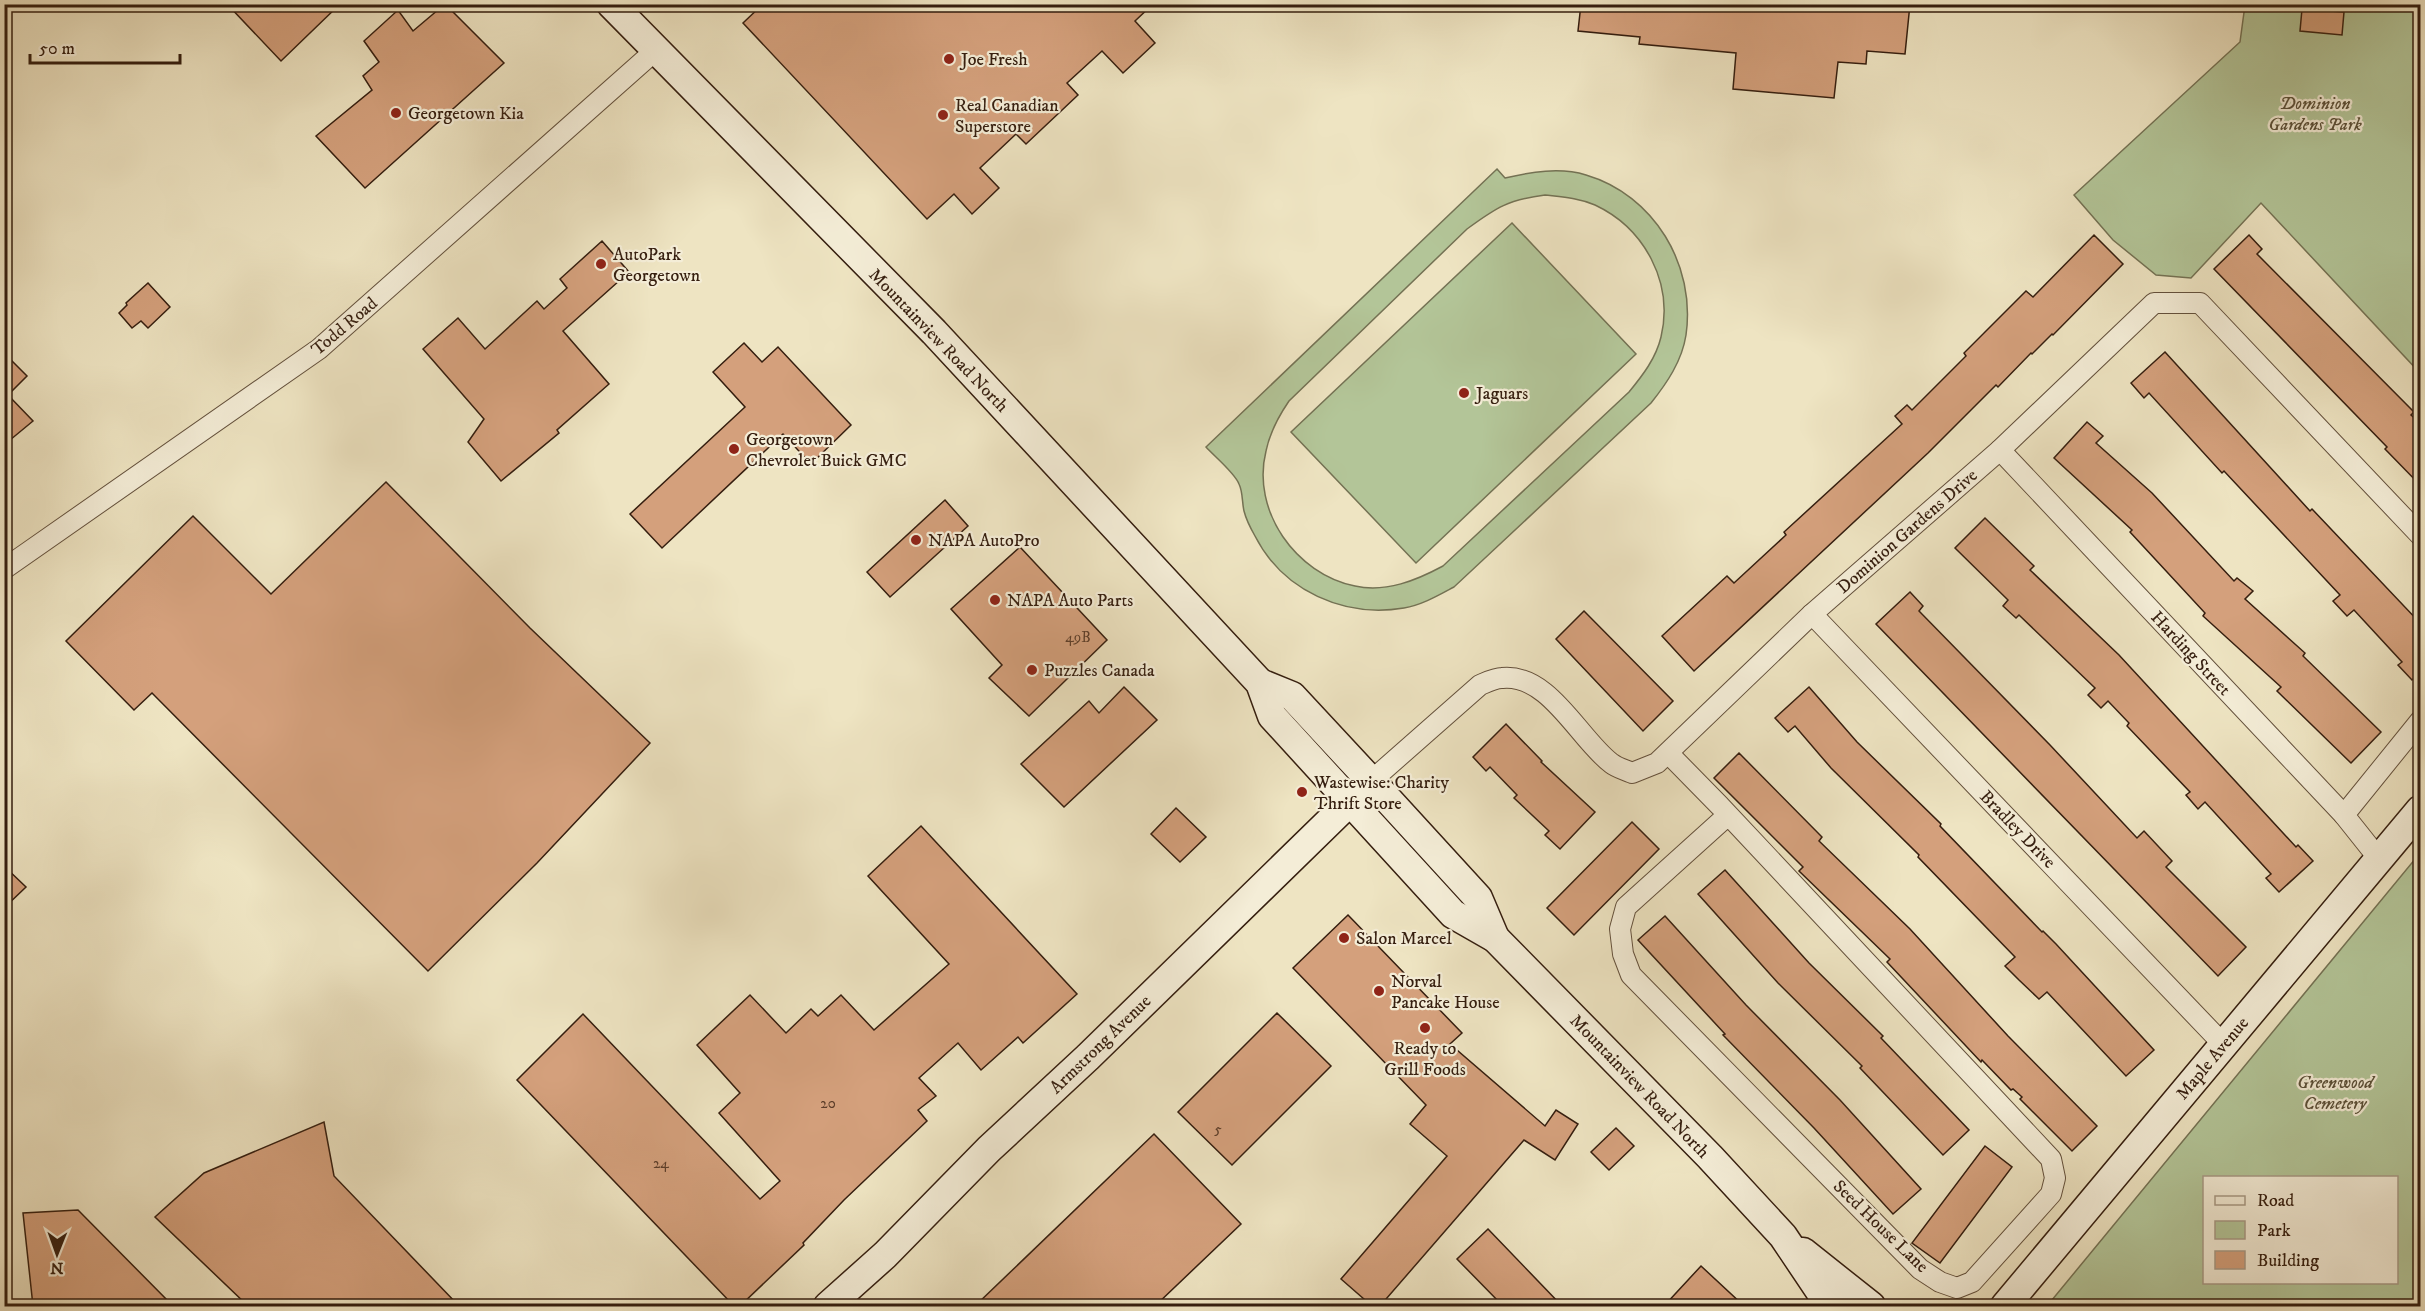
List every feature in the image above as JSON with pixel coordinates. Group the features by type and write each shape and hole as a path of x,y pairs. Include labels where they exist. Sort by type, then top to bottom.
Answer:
{"main road":[{"name":"Mountainview Road North","path":"611,4 934,332 1260,683 1272,716 1453,914 1495,938 1710,1157 1783,1236 1871,1306"},
{"name":"Mountainview Road North","path":"1260,683 1292,696 1371,781 1478,898 1495,938"},
{"name":"Armstrong Avenue","path":"828,1306 885,1255 989,1149 1088,1057 1371,781"},
{"name":"Maple Avenue","path":"2005,1306 2421,810"},
{"name":"Mountainview Road North","path":"1783,1236 1830,1306"}],"street":[{"name":"Todd Road","path":"4,569 319,349 657,49"},
{"name":"Dominion Gardens Drive","path":"1371,781 1480,685 1501,678 1515,678 1530,682 1554,703 1612,764 1632,773 1658,763 1812,614 2000,450 2154,303 2200,303 2421,534"},
{"name":"Harding Street","path":"2000,450 2344,815 2379,858"},
{"name":"Bradley Drive","path":"1812,614 2223,1044"},
{"path":"2344,815 2421,721"},
{"name":"Seed House Lane","path":"1668,753 1728,815 2051,1159 2055,1178 2050,1194 1972,1282 1957,1288 1920,1269 1631,975 1623,954 1620,929 1626,907 1728,815"}],"green space":[{"name":"Dominion Gardens Park","path":"2245,5 2420,5 2420,373 2261,203 2191,278 2156,275 2113,240 2074,195 2240,42"},
{"path":"1497,169 1505,178 1535,172 1566,171 1586,175 1610,185 1632,199 1650,216 1665,236 1677,259 1684,283 1687,309 1686,335 1677,363 1657,395 1454,587 1424,602 1404,608 1359,609 1338,604 1299,586 1267,555 1247,521 1237,480 1206,447","holes":["1545,195 1570,198 1595,205 1612,215 1641,242 1659,277 1663,296 1664,316 1661,337 1648,366 1629,392 1443,566 1401,584 1378,588 1355,586 1334,579 1314,568 1297,554 1283,536 1272,517 1265,496 1263,474 1266,451 1272,431 1285,407 1467,229 1495,210 1512,202"]},
{"name":"Jaguars","path":"1512,223 1636,354 1416,563 1291,432"},
{"name":"Greenwood Cemetery","path":"2420,853 2420,1306 2047,1306"}],"building":[{"path":"227,4 340,4 281,61"},
{"name":"Georgetown Kia","path":"445,4 504,63 365,188 316,136 372,90 363,76 379,62 364,41 398,10 413,31"},
{"name":"Real Canadian Superstore","path":"763,4 1153,4 1135,21 1155,43 1123,73 1102,51 1067,83 1078,95 1026,144 1016,134 980,168 999,188 972,214 954,194 927,219 743,23"},
{"path":"1581,4 1910,4 1905,54 1867,51 1866,64 1838,62 1834,98 1733,89 1736,53 1639,44 1640,37 1578,31"},
{"path":"2302,9 2344,12 2342,35 2300,31"},
{"path":"2094,235 2123,264 2053,335 2031,353 1998,387 1996,385 1928,453 1694,671 1662,636 1727,576 1734,583 1786,535 1784,532 1902,424 1895,416 1907,405 1912,410 1966,356 1964,353 2026,291 2033,297"},
{"path":"2249,235 2262,249 2257,254 2414,412 2411,415 2421,424 2421,486 2385,449 2387,447 2214,269"},
{"path":"602,241 629,272 563,331 609,384 557,430 559,433 501,481 468,442 484,419 423,349 458,318 485,349 537,301 544,309 567,288 560,279"},
{"path":"148,283 170,307 148,328 141,321 132,328 119,313 127,305 126,303"},
{"name":"Georgetown Chevrolet Buick GMC","path":"744,343 762,362 778,347 851,425 811,464 783,434 662,548 630,514 745,407 713,372"},
{"path":"2165,352 2310,511 2312,509 2421,624 2421,672 2412,680 2398,665 2402,662 2354,610 2347,616 2333,601 2340,595 2224,471 2222,473 2149,393 2144,398 2131,383"},
{"path":"4,353 27,376 8,395 33,421 4,445"},
{"path":"2087,422 2103,436 2096,443 2152,493 2234,581 2237,578 2253,591 2245,599 2305,653 2303,656 2381,732 2351,763 2277,691 2281,687 2203,616 2205,613 2130,532 2132,530 2054,458"},
{"path":"386,482 530,628 650,743 537,863 428,971 152,693 134,710 66,641 193,516 271,594"},
{"path":"945,500 968,526 890,597 867,572"},
{"path":"1985,518 2034,566 2030,570 2119,655 2296,847 2298,845 2313,861 2279,892 2266,878 2271,874 2205,802 2198,809 2186,795 2190,792 2127,726 2129,723 2108,701 2101,708 2088,695 2095,688 2019,615 2016,618 2003,606 2008,600 1955,548"},
{"path":"1020,547 1107,640 1029,716 989,678 1002,665 951,609"},
{"path":"1910,592 1923,606 1919,611 2137,838 2144,831 2172,861 2166,867 2246,947 2218,976 1876,624"},
{"path":"1584,611 1673,701 1643,731 1556,639"},
{"path":"1124,687 1157,720 1064,807 1021,764 1089,701 1099,713"},
{"path":"1809,687 1857,742 1941,824 1940,826 2056,944 2154,1050 2126,1076 2047,992 2039,999 2005,966 2015,957 1918,857 1919,855 1831,768 1795,726 1788,732 1775,718"},
{"path":"1506,724 1541,762 1595,812 1560,849 1545,835 1549,831 1514,798 1517,795 1490,767 1486,771 1473,757"},
{"path":"1739,753 1822,837 1819,841 1910,929 2008,1036 2097,1126 2072,1151 2020,1099 2022,1097 2013,1089 2011,1090 1982,1060 1981,1062 1887,962 1890,959 1799,871 1803,867 1714,778"},
{"path":"1176,808 1206,837 1180,862 1151,834"},
{"path":"1632,822 1659,849 1574,935 1547,908"},
{"path":"921,826 1077,994 1023,1043 1018,1037 981,1070 958,1043 919,1078 936,1096 918,1110 927,1121 844,1200 803,1243 804,1245 740,1306 734,1306 517,1080 583,1014 760,1199 780,1181 719,1113 740,1093 697,1045 750,995 786,1033 811,1009 818,1016 841,995 874,1030 949,964 868,876"},
{"path":"4,866 26,887 4,908"},
{"path":"1725,870 1809,963 1883,1036 1881,1038 1969,1130 1943,1155 1860,1068 1862,1066 1778,983 1698,894"},
{"path":"1348,915 1462,1033 1450,1044 1545,1126 1556,1110 1578,1124 1555,1160 1524,1140 1380,1306 1372,1306 1341,1279 1447,1156 1410,1124 1426,1105 1293,968"},
{"path":"1665,916 1921,1189 1893,1214 1814,1128 1723,1035 1725,1034 1638,940"},
{"path":"1277,1013 1331,1066 1232,1165 1178,1112"},
{"path":"324,1122 334,1176 459,1306 248,1306 155,1217 204,1173"},
{"path":"1616,1128 1634,1146 1609,1170 1591,1152"},
{"path":"1154,1134 1241,1224 1155,1306 975,1306"},
{"path":"1985,1146 2012,1167 1940,1263 1912,1243"},
{"path":"78,1210 173,1306 33,1306 23,1213"},
{"path":"1488,1229 1562,1306 1503,1306 1457,1259"},
{"path":"1701,1266 1744,1306 1664,1306"}],"place":[{"name":"Joe Fresh","path":"949,59"},
{"name":"Georgetown Kia","path":"396,113"},
{"name":"Real Canadian Superstore","path":"943,115"},
{"name":"AutoPark Georgetown","path":"601,264"},
{"name":"Jaguars","path":"1464,393"},
{"name":"Georgetown Chevrolet Buick GMC","path":"734,449"},
{"name":"NAPA AutoPro","path":"916,540"},
{"name":"NAPA Auto Parts","path":"995,600"},
{"name":"Puzzles Canada","path":"1032,670"},
{"name":"Wastewise: Charity Thrift Store","path":"1302,792"},
{"name":"Salon Marcel","path":"1344,938"},
{"name":"Norval Pancake House","path":"1379,991"},
{"name":"Ready to Grill Foods","path":"1425,1028"}]}
